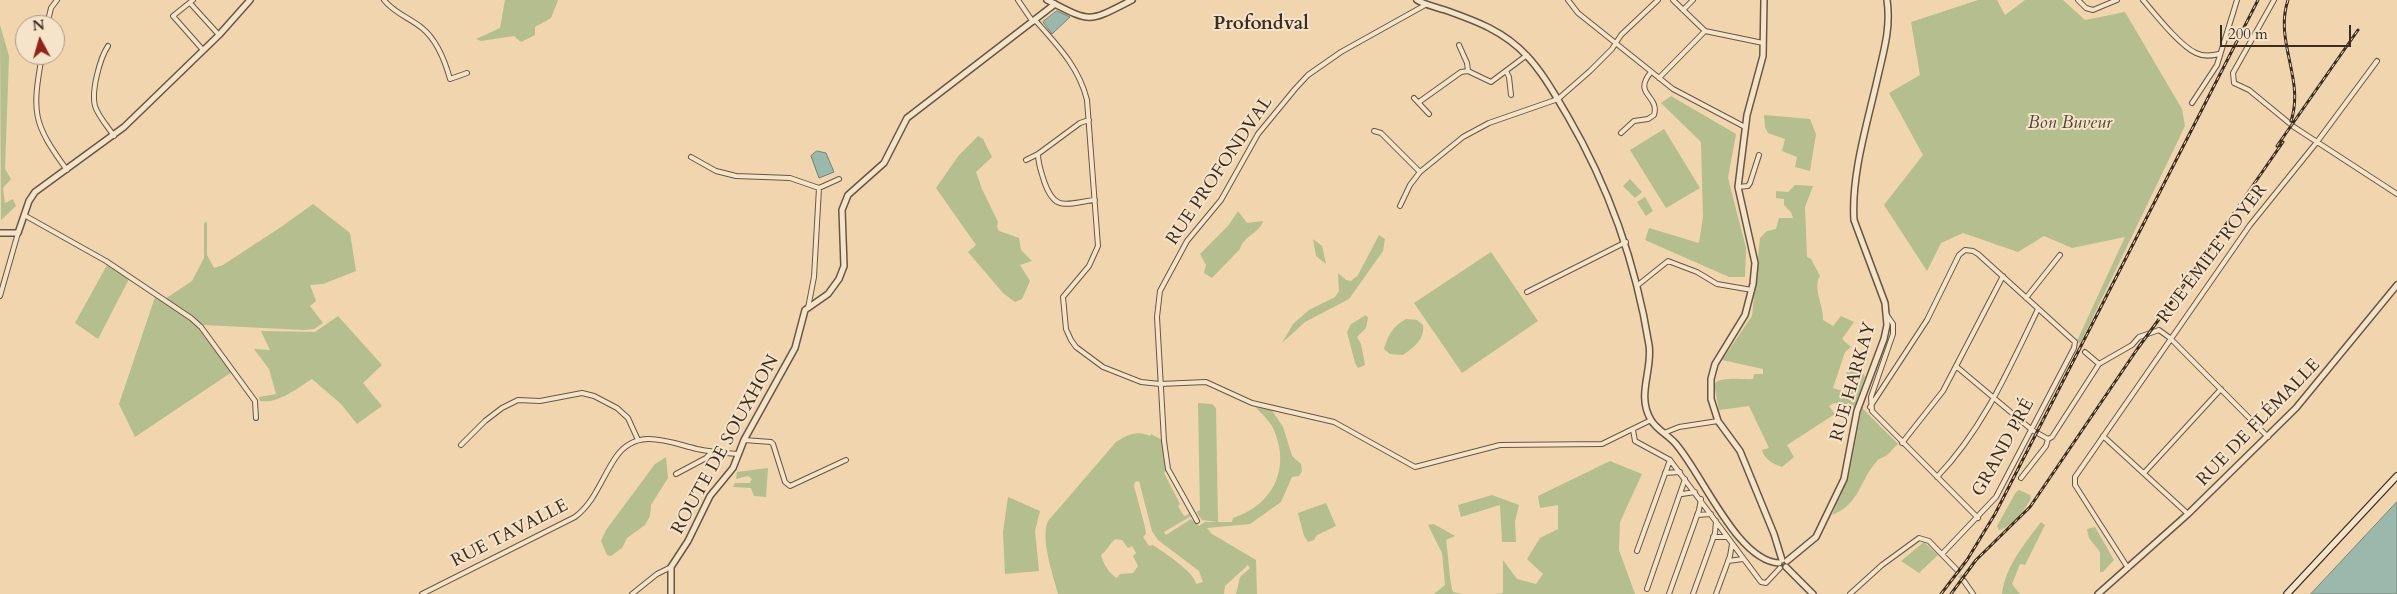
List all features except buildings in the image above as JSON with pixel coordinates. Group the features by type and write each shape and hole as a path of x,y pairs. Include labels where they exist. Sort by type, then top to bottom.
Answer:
{"main road":[{"path":"2287,594 2397,476"}],"street":[{"path":"49,15 51,8 57,0"},
{"path":"0,296 24,214 34,192 114,136 220,34 250,0"},
{"path":"384,0 390,7 425,30 441,54 450,79 467,73"},
{"path":"1018,0 1034,21 1073,64 1083,82 1089,120 1098,246 1090,266 1063,297 1066,330 1076,347 1103,367 1124,377 1160,384 1206,382 1252,403 1334,422 1416,467 1500,445 1602,444 1651,420"},
{"path":"1047,0 1078,17 1088,19 1102,16 1132,0"},
{"path":"1417,0 1429,2 1488,26 1504,36 1527,55 1558,99 1586,149 1626,242 1638,285 1650,347 1644,390 1645,403 1651,420 1676,444 1741,540 1756,556 1769,562 1783,564"},
{"path":"1568,0 1578,13 1674,89 1745,128"},
{"path":"1400,206 1410,185 1420,172 1463,137 1486,124 1558,99 1590,71 1621,35 1658,0"},
{"path":"1673,0 1705,31 1763,42"},
{"path":"1683,10 1693,0"},
{"path":"1764,0 1764,56 1745,128 1738,187 1754,263 1752,290 1745,315 1715,364 1711,379 1710,399 1718,420 1740,451 1774,534 1783,564 1813,594"},
{"name":"RUE HARKAY","path":"1783,564 1816,537 1844,479 1857,411 1884,339 1885,303 1854,220 1854,193 1889,30 1887,0"},
{"path":"2078,0 2086,8 2093,10 2117,0"},
{"path":"2143,0 2161,21 2193,51 2207,56 2219,54"},
{"path":"2192,103 2217,65 2236,0"},
{"path":"2274,0 2233,73 2234,83 2249,90 2294,127 2397,194"},
{"path":"204,50 173,16 192,2 220,34"},
{"name":"RUE PROFONDVAL","path":"1197,521 1168,469 1160,384 1157,302 1160,291 1187,241 1221,200 1258,134 1295,89 1322,64 1429,2"},
{"path":"808,308 828,294 839,280 844,266 842,210 848,194 884,162 908,118 1055,4"},
{"path":"1659,78 1705,31"},
{"path":"1459,45 1467,63 1468,71"},
{"path":"108,46 101,55 94,97 96,110 114,136"},
{"path":"1419,102 1461,72 1468,71 1490,82 1527,55"},
{"name":"RUE ÉMILE ROYER","path":"2021,478 2046,446 2048,439 2052,437 2099,364 2144,335 2158,330 2170,338 2250,225 2317,142 2377,61"},
{"path":"40,65 35,98 43,136 66,170"},
{"path":"1506,71 1509,77 1511,96"},
{"path":"1621,133 1634,121 1648,119 1654,115 1655,108 1643,86 1651,72"},
{"path":"1414,98 1430,114"},
{"path":"1026,160 1089,120"},
{"path":"1374,131 1381,133 1420,172"},
{"path":"1038,154 1038,163 1050,197 1055,202 1061,204 1095,200"},
{"path":"1738,187 1748,186 1750,183 1759,155"},
{"path":"691,157 716,171 736,176 790,178 819,188 839,179"},
{"path":"808,308 814,277 819,188"},
{"path":"24,214 106,261 191,318 201,327 255,401 256,418"},
{"path":"0,233 18,233"},
{"path":"1527,292 1626,242"},
{"path":"1870,407 1926,323 1961,253 1965,250 1973,251 1987,262 2038,310 1994,399 1969,439 1936,478"},
{"path":"2026,298 2060,255"},
{"path":"1638,285 1668,261 1697,272 1717,284 1752,290"},
{"path":"1902,443 1932,407 1957,368 2003,276"},
{"name":"RUE DE FLÉMALLE","path":"2098,594 2188,514 2268,437 2314,388 2397,286"},
{"name":"ROUTE DE SOUXHON","path":"671,567 688,541 710,496 733,468 744,440 795,348 808,308"},
{"name":"GRAND PRÉ","path":"1942,554 1996,497 2075,345 2071,338 2038,310"},
{"path":"1886,314 1893,324 1893,334 1871,397 1870,407 1876,416 1936,478 1978,518"},
{"path":"2128,568 2074,485 2075,477 2170,338 2268,437"},
{"path":"2085,352 2099,364"},
{"path":"1957,368 2032,430 2048,439"},
{"path":"2144,473 2221,389"},
{"path":"461,445 485,421 502,408 518,400 540,401 582,393 594,396 617,408 628,418 638,440 659,438 712,452 738,454"},
{"path":"1664,433 1678,427 1718,420"},
{"path":"1633,430 1634,438 1638,443 1659,452 1670,460 1761,582 1766,583 1770,580 1783,564"},
{"path":"2102,436 2188,514"},
{"name":"RUE TAVALLE","path":"422,594 575,517 590,502 617,456 638,440"},
{"path":"744,440 773,444 785,482 790,486 846,460"},
{"path":"676,474 706,458 712,452"},
{"path":"1637,551 1670,460"},
{"path":"1665,473 1671,471 1680,472"},
{"path":"1647,589 1682,494 1685,479"},
{"path":"1682,494 1695,492"},
{"path":"1669,594 1698,515 1700,499"},
{"path":"1698,515 1711,514"},
{"path":"1693,594 1713,537 1716,521"},
{"path":"1713,537 1728,537"},
{"path":"1850,594 1917,538 1926,539 1957,570"},
{"path":"1716,594 1728,561 1732,543"},
{"path":"1728,561 1743,559"},
{"path":"632,594 657,574 671,567 672,594"},
{"path":"1964,581 1971,594"}],"green space":[{"path":"505,0 558,0 551,18 535,27 535,35 521,42 514,36 481,41 476,39 500,28"},
{"name":"Bon Buveur","path":"1978,0 1997,0 2005,15 2025,0 2063,0 2085,20 2125,12 2182,109 2185,126 2080,344 2077,341 2125,237 2072,248 2044,236 2018,252 1963,233 1941,243 1927,271 1884,205 1923,155 1889,93 1920,75 1911,22"},
{"path":"0,25 9,56 5,169 11,179 3,188 5,203 13,199 16,206 1,220"},
{"path":"1671,96 1736,134 1728,178 1746,248 1745,277 1729,277 1645,240 1649,228 1699,243 1703,217 1701,142 1661,103"},
{"path":"1764,115 1810,119 1816,134 1810,171 1795,167 1797,157 1782,151 1785,139 1768,133 1765,127"},
{"path":"1664,129 1700,188 1666,208 1630,150"},
{"path":"978,136 983,139 992,157 976,172 998,222 997,227 999,231 1019,238 1021,250 1032,261 1020,265 1030,281 1022,299 1015,302 1003,293 968,252 976,245 936,188 959,155"},
{"path":"1630,179 1642,192 1635,198 1623,186"},
{"path":"1795,185 1813,186 1805,207 1807,257 1811,259 1820,276 1817,286 1823,320 1833,326 1841,316 1854,322 1842,339 1851,347 1845,352 1833,388 1846,392 1848,388 1853,389 1852,377 1846,376 1848,367 1863,373 1865,377 1854,408 1834,403 1829,406 1835,414 1787,445 1794,457 1782,467 1769,461 1763,453 1762,450 1769,448 1749,406 1719,410 1714,384 1727,379 1753,379 1754,374 1763,374 1763,369 1722,360 1752,316 1760,238 1767,231 1776,229 1779,218 1793,218 1791,212 1784,205 1784,199 1776,198 1776,191 1788,192"},
{"path":"1645,197 1653,211 1646,216 1637,202"},
{"path":"313,204 350,233 356,271 323,284 310,285 316,301 310,306 323,323 314,329 204,325 165,299 192,281 204,258 204,223 207,222 207,255 214,268 223,265"},
{"path":"1238,211 1247,223 1263,221 1259,228 1245,240 1240,249 1212,278 1204,273 1206,265 1200,254 1228,226"},
{"path":"1379,235 1385,239 1383,251 1349,299 1305,322 1282,343 1293,324 1309,310 1335,297 1339,291 1338,273 1346,280 1351,281 1358,275"},
{"path":"1313,239 1322,246 1326,264 1316,256"},
{"path":"1491,252 1538,321 1462,373 1414,303"},
{"path":"107,265 129,279 98,339 75,323"},
{"path":"155,297 182,313 198,328 232,372 135,437 119,404"},
{"path":"1366,315 1368,318 1366,328 1357,337 1361,344 1365,365 1358,368 1347,332 1351,324"},
{"path":"338,316 382,365 363,383 382,406 357,424 341,404 312,379 281,398 260,401 259,397 276,394 269,369 254,349 270,350 261,331 315,332"},
{"path":"1406,319 1417,320 1423,325 1420,339 1415,346 1403,355 1390,354 1384,349 1387,339 1394,328"},
{"path":"1198,403 1212,404 1216,408 1218,522 1202,520 1196,512 1200,510"},
{"path":"1252,403 1271,409 1283,427 1292,456 1301,464 1302,471 1299,476 1292,477 1281,502 1250,524 1207,528 1212,534 1256,560 1257,594 1236,594 1240,577 1250,568 1248,565 1225,586 1224,594 1058,594 1046,547 1045,537 1048,521 1116,442 1128,435 1141,433 1150,436 1151,434 1164,441 1168,469 1193,515 1164,532 1166,535 1191,519 1199,526 1205,522 1232,522 1233,518 1247,512 1268,495 1279,472 1279,445 1272,426","holes":["1166,471 1189,512 1188,515 1184,516 1178,506 1180,504 1164,473","1139,481 1152,531 1158,540 1199,571 1203,582 1196,584 1190,574 1178,563 1153,545 1149,546 1143,537 1146,534 1145,527 1134,486 1135,482","1114,540 1122,540 1128,548 1132,546 1136,553 1133,556 1138,566 1133,573 1120,574 1117,578 1111,574 1101,555"]},
{"path":"1862,408 1898,444 1887,455 1877,461 1848,505 1832,515 1849,475"},
{"path":"666,457 668,478 651,505 650,516 645,525 627,538 622,548 611,556 607,555 601,541 606,530 655,464"},
{"path":"1610,461 1642,474 1620,522 1619,550 1635,594 1496,594 1503,593 1503,560 1517,579 1536,584 1543,574 1527,559 1540,538 1558,529 1558,505 1540,508 1538,496"},
{"path":"768,468 766,497 754,496 751,488 733,487 735,483 750,483 752,479 748,476 736,479 737,472"},
{"path":"2019,490 2030,495 2031,498 2018,517 2004,529 1999,530 1997,526 2016,492"},
{"path":"1492,495 1519,505 1515,521 1516,542 1502,542 1500,505 1461,517 1458,505"},
{"path":"1008,497 1040,511 1035,531 1039,571 1005,574 1003,532"},
{"path":"1326,503 1336,526 1317,535 1314,540 1308,542 1304,536 1298,513"},
{"path":"2041,522 2045,525 2025,565 2020,564 2012,584 2020,594 2002,594 2011,565"},
{"path":"1434,524 1455,536 1446,540 1450,576 1453,592 1462,594 1434,594 1445,585 1442,553 1428,525"},
{"path":"2095,527 2114,560 2103,572 2100,572 2100,552 2089,538 2087,529"},
{"path":"1924,542 1938,555 1919,573 1901,561"}],"shaded area":[{"path":"1057,11 1070,17 1052,34 1043,22"},
{"path":"817,151 826,153 834,172 819,178 811,156"},
{"path":"2397,502 2397,594 2311,594"}],"tunnel":[{"path":"1957,570 1964,581"}],"railway":[{"path":"1941,594 1967,560 1995,514 2258,0"},
{"path":"2288,0 2285,31 2286,46 2293,75 2294,105 2291,121"},
{"path":"2277,146 2358,30"},
{"path":"1951,594 1976,560 2030,507 2138,348 2283,142"}],"district":[{"name":"Profondval","path":"1261,25"}]}
